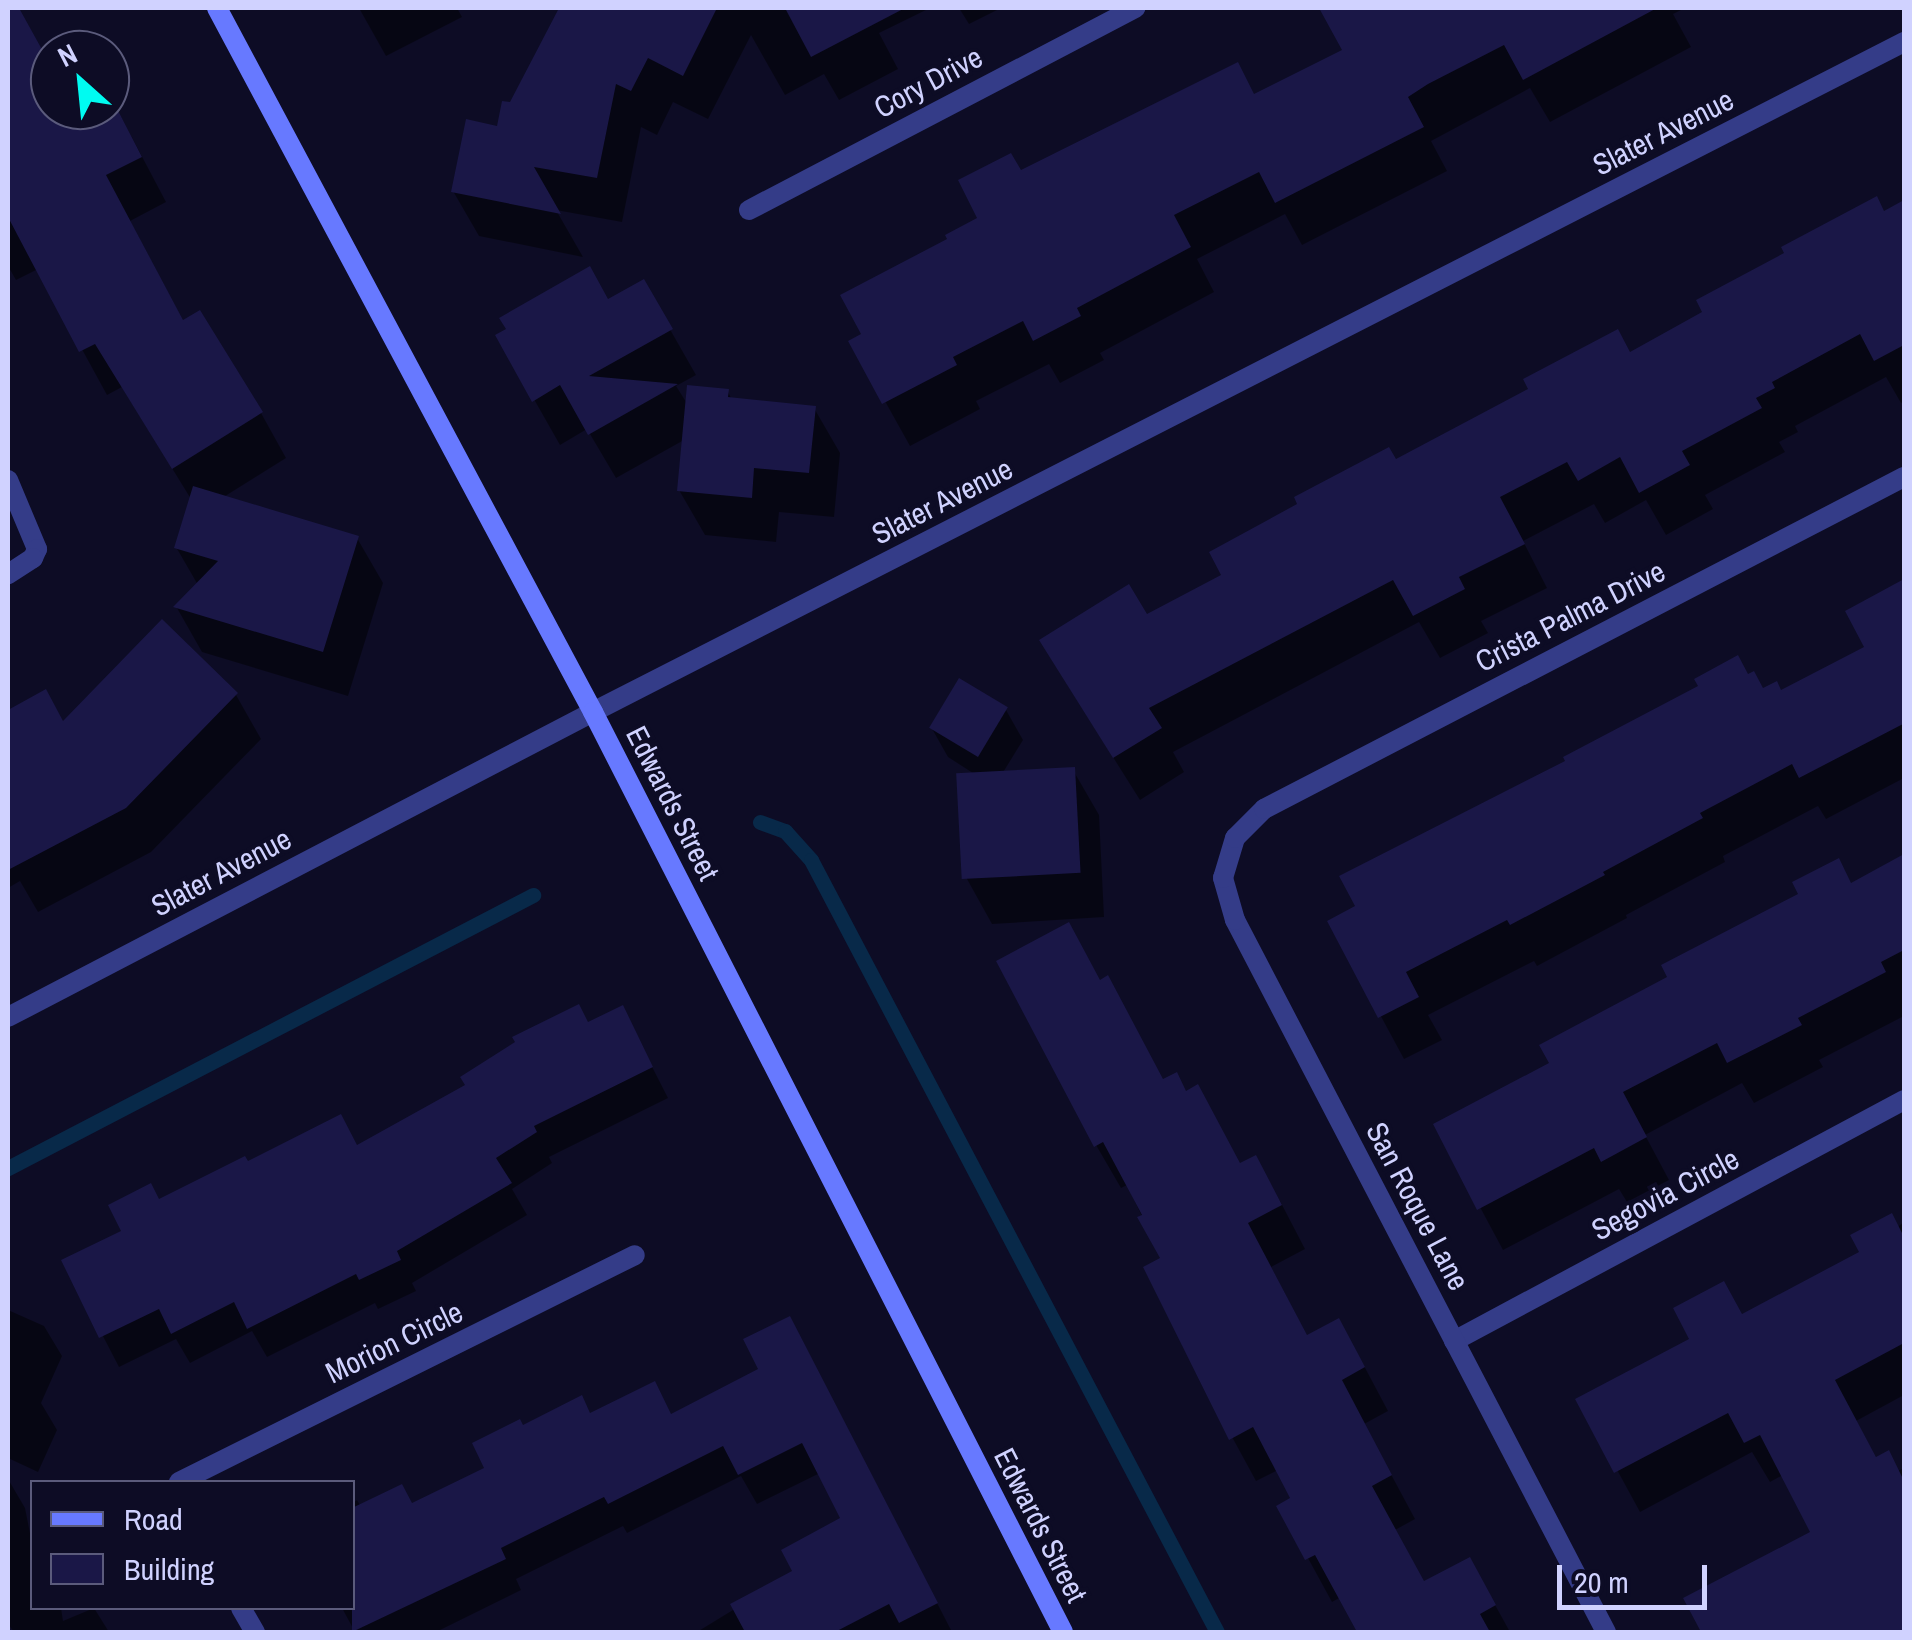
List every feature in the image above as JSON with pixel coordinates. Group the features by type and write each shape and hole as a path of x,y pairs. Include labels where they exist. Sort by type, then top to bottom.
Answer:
{"main road":[{"name":"Edwards Street","path":"217,8 593,712 1063,1632"}],"street":[{"name":"Cory Drive","path":"748,210 1136,8"},
{"name":"Slater Avenue","path":"8,1017 593,712 1904,42"},
{"name":"Crista Palma Drive","path":"1264,808 1904,477"},
{"path":"8,480 37,549 32,558 8,574"},
{"name":"San Roque Lane","path":"1264,808 1235,838 1223,878 1235,920 1606,1632"},
{"name":"Segovia Circle","path":"1454,1341 1904,1100"},
{"name":"Morion Circle","path":"183,1480 635,1256"}],"building":[{"path":"8,8 19,8 31,30 30,130 128,130 142,157 106,175 183,320 200,310 263,412 172,469 95,344 79,352 8,217"},
{"path":"559,8 717,8 683,76 648,58 631,91 616,84 597,178 534,167 561,214 451,192 466,119 497,126 502,101 510,102"},
{"path":"785,8 905,8 811,57"},
{"path":"1319,8 1657,8 1523,80 1504,45 1408,97 1424,127 1275,203 1259,172 1174,215 1191,247 1077,308 1081,316 1033,341 1023,321 953,357 957,365 882,404 848,341 861,334 840,295 947,239 945,235 977,218 958,180 1011,153 1021,170 1238,62 1254,94 1342,50"},
{"path":"1877,196 1884,211 1904,200 1904,345 1874,361 1860,334 1772,382 1775,388 1756,398 1762,408 1682,451 1690,465 1639,493 1620,457 1578,481 1567,462 1500,497 1525,544 1459,577 1465,589 1413,616 1393,580 1149,708 1162,728 1113,758 1039,640 1129,584 1147,614 1221,575 1209,552 1297,504 1294,497 1389,447 1396,459 1528,389 1523,379 1618,329 1630,352 1702,312 1696,300 1784,253 1781,247"},
{"path":"590,266 608,299 644,279 673,329 589,376 678,384 588,435 560,385 532,402 495,335 506,329 499,318"},
{"path":"687,385 729,389 728,397 816,406 809,473 754,468 752,498 677,491"},
{"path":"193,486 359,536 323,652 173,607 218,561 174,548"},
{"path":"1904,579 1904,727 1903,724 1799,778 1792,764 1700,813 1703,818 1603,872 1605,875 1510,925 1507,920 1406,972 1419,997 1378,1018 1327,921 1355,906 1339,876 1565,761 1563,757 1698,686 1694,679 1738,655 1748,674 1754,671 1763,688 1777,681 1781,690 1864,647 1845,611"},
{"path":"162,619 238,693 126,808 8,870 8,710 46,689 63,721"},
{"path":"959,678 1008,707 978,757 929,728"},
{"path":"1075,767 1081,873 962,879 956,773"},
{"path":"1904,854 1904,950 1881,962 1886,972 1798,1018 1802,1025 1727,1063 1717,1043 1623,1092 1647,1137 1601,1162 1594,1148 1477,1210 1433,1124 1549,1063 1539,1045 1667,977 1661,965 1798,894 1792,882 1839,858 1851,883"},
{"path":"1069,922 1100,980 1108,975 1163,1079 1177,1072 1186,1091 1198,1084 1240,1163 1256,1155 1282,1205 1248,1223 1307,1335 1339,1318 1365,1367 1342,1380 1392,1475 1372,1486 1424,1581 1470,1557 1496,1605 1480,1614 1490,1632 1357,1632 1315,1555 1305,1560 1276,1506 1290,1498 1253,1427 1229,1440 1143,1267 1160,1258 1137,1217 1142,1215 1103,1142 1094,1147 996,961"},
{"path":"579,1004 588,1022 623,1005 653,1067 534,1126 537,1132 496,1158 512,1183 397,1251 401,1260 359,1280 356,1274 247,1329 234,1302 171,1334 159,1309 99,1338 61,1260 121,1231 108,1205 151,1183 159,1199 245,1156 248,1161 341,1114 357,1145 465,1085 460,1077 515,1042 512,1037"},
{"path":"1892,1213 1904,1237 1904,1343 1835,1380 1876,1457 1889,1450 1904,1481 1904,1632 1701,1632 1683,1598 1810,1532 1760,1435 1744,1443 1728,1413 1614,1473 1575,1399 1689,1339 1673,1308 1724,1281 1742,1314 1859,1252 1850,1235"},
{"path":"790,1316 938,1603 899,1623 889,1604 835,1632 745,1632 730,1604 792,1571 781,1550 840,1518 802,1443 738,1475 723,1446 608,1504 604,1497 501,1548 506,1559 352,1632 355,1507 402,1484 412,1503 484,1468 472,1443 520,1419 523,1425 582,1395 590,1413 655,1381 671,1414 758,1369 743,1339"}],"waterway":[{"path":"760,822 785,831 811,860 1217,1632"},
{"path":"8,1168 533,895"}]}
